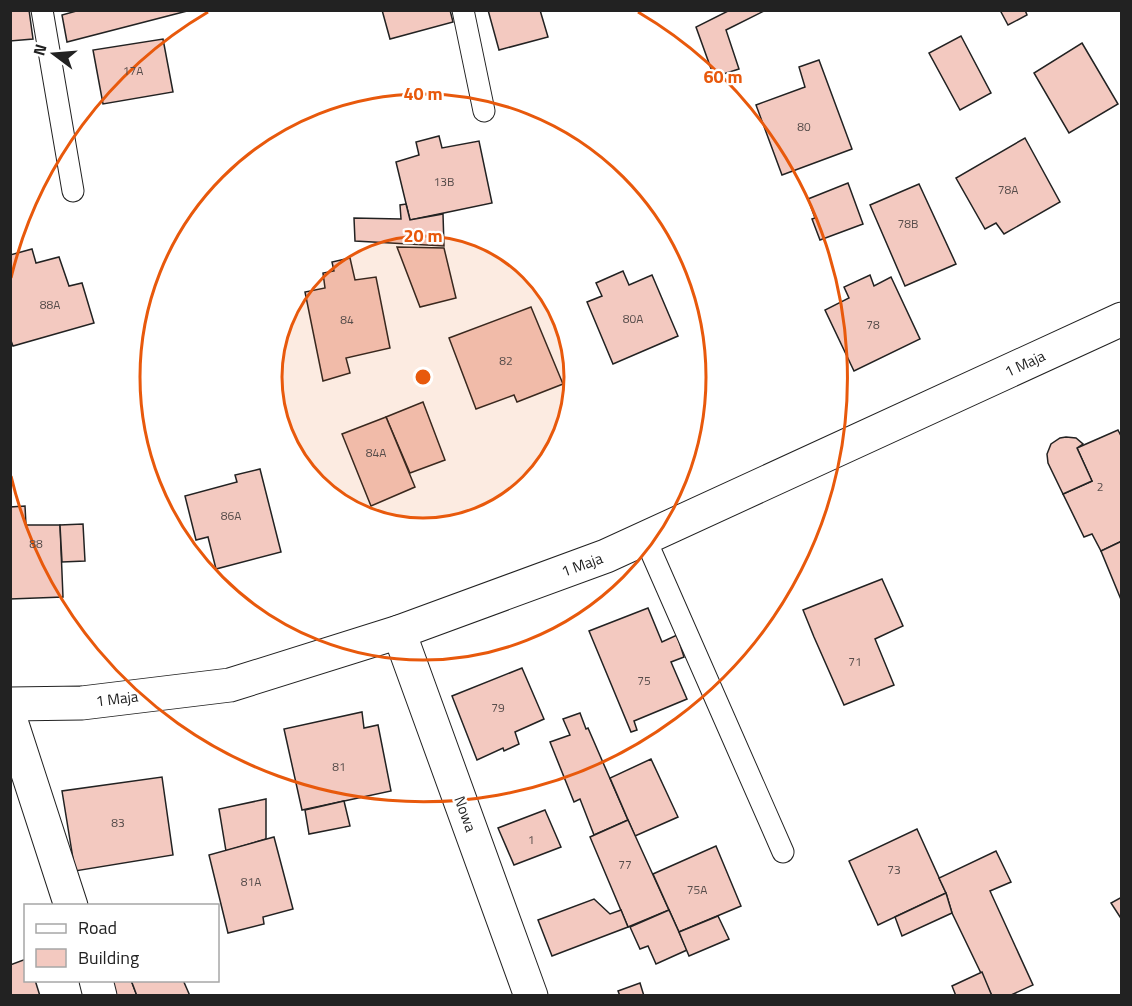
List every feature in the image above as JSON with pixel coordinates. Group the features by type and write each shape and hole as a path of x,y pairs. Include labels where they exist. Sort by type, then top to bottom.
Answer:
{"main road":[{"name":"1 Maja","path":"10,704 82,703 230,685 399,632 606,556 1122,319"},
{"name":"Nowa","path":"399,632 531,996"},
{"path":"10,718 70,904"}],"lane":[{"path":"42,10 73,191"},
{"path":"463,10 484,111"},
{"path":"645,538 783,852"}],"building":[{"path":"10,10 29,10 33,39 10,41"},
{"path":"80,10 191,10 67,42 62,15"},
{"path":"382,10 450,10 453,22 390,39"},
{"path":"488,10 540,10 548,37 499,50"},
{"path":"730,10 766,10 726,30 739,69 714,77 696,27"},
{"path":"1000,10 1025,10 1027,15 1008,25"},
{"path":"961,36 991,93 960,110 929,53"},
{"path":"163,39 173,92 103,104 93,50"},
{"path":"1082,43 1118,104 1069,133 1034,73"},
{"path":"819,60 852,149 782,175 756,105 805,87 799,67"},
{"path":"439,136 442,148 479,141 492,203 410,220 396,162 419,155 416,142"},
{"path":"1025,138 1060,202 1004,234 996,223 985,229 956,178"},
{"path":"848,183 863,224 820,240 808,199"},
{"path":"919,184 956,264 905,286 870,205"},
{"path":"406,204 410,220 443,214 444,246 355,241 354,218 401,219 400,205"},
{"path":"397,247 444,248 456,298 420,307"},
{"path":"32,249 36,263 59,257 69,286 82,283 94,323 13,346 10,338 10,255"},
{"path":"350,258 355,280 376,277 390,348 346,358 350,373 323,381 305,292 325,288 323,273 334,271 332,262"},
{"path":"623,271 629,285 652,275 678,336 613,364 587,302 602,296 596,283"},
{"path":"870,275 874,286 891,277 920,339 854,371 825,310 849,298 844,287"},
{"path":"531,307 563,384 517,402 514,395 476,409 449,338"},
{"path":"423,402 445,460 410,473 386,417"},
{"path":"386,417 415,487 371,506 342,434"},
{"path":"1118,430 1122,438 1122,541 1101,551 1092,534 1084,537 1063,494 1092,481 1077,448"},
{"path":"1066,437 1076,438 1083,444 1077,448 1092,481 1063,494 1048,463 1047,454 1051,444"},
{"path":"260,469 281,552 216,569 208,537 196,540 185,496 237,482 235,475"},
{"path":"25,506 26,525 60,525 63,597 10,599 10,507"},
{"path":"83,524 85,561 62,562 60,525"},
{"path":"1122,541 1122,602 1101,551"},
{"path":"882,579 903,626 875,639 894,685 844,705 803,610"},
{"path":"648,608 662,642 677,635 684,657 671,662 687,699 634,721 637,730 631,732 589,631"},
{"path":"522,668 544,719 515,732 519,744 504,751 503,748 477,760 452,696"},
{"path":"362,712 364,728 378,725 391,791 302,810 284,729"},
{"path":"580,713 628,820 594,835 580,799 574,802 550,742 570,735 563,719"},
{"path":"651,759 678,817 635,836 610,778"},
{"path":"162,777 173,855 75,871 62,791"},
{"path":"266,799 266,839 226,851 219,809"},
{"path":"344,801 350,826 309,834 305,810"},
{"path":"545,810 561,847 514,865 498,828"},
{"path":"628,820 669,910 628,927 590,837"},
{"path":"917,829 946,893 878,925 849,861"},
{"path":"274,837 293,909 263,917 264,924 228,933 209,855"},
{"path":"716,846 741,906 679,932 653,874"},
{"path":"996,851 1011,882 990,891 1033,985 1009,996 992,996 952,913 939,878"},
{"path":"946,893 952,913 902,936 895,917"},
{"path":"1122,897 1122,920 1111,903"},
{"path":"594,899 610,914 621,910 628,927 552,956 538,920"},
{"path":"669,910 687,950 656,964 648,946 640,949 630,927"},
{"path":"718,916 729,939 689,956 679,932"},
{"path":"24,960 24,982 36,982 40,996 10,996 10,965"},
{"path":"982,972 992,996 956,996 952,986"},
{"path":"103,982 132,982 137,996 94,996"},
{"path":"132,982 184,982 190,996 137,996"},
{"path":"640,983 644,996 620,996 618,991"}]}
